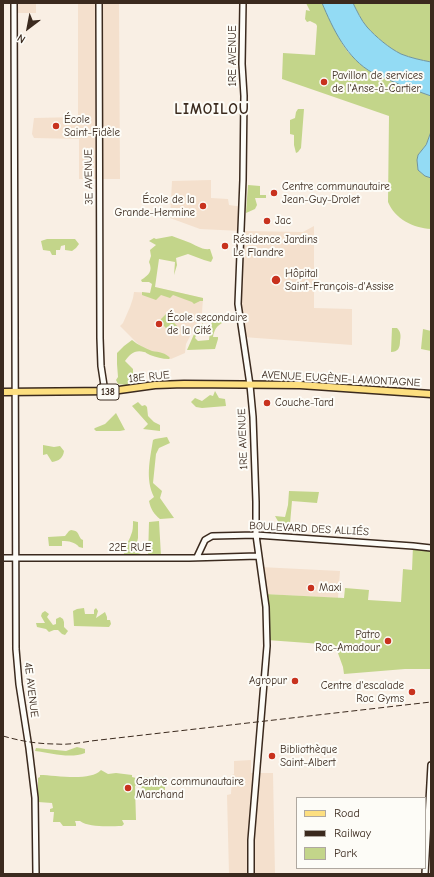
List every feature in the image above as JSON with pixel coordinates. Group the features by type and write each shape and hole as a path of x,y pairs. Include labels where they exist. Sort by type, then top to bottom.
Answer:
{"main road":[{"name":"18E RUE","path":"3,392 105,392 184,384 250,385"},
{"name":"AVENUE EUGÈNE-LAMONTAGNE","path":"250,385 300,385 431,394"}],"street":[{"name":"4E AVENUE","path":"14,3 16,649 19,684 35,798 36,874"},
{"name":"3E AVENUE","path":"99,3 101,366 105,392"},
{"name":"1RE AVENUE","path":"243,3 243,180 238,304 250,385 253,417 256,535 266,607 267,646 251,840 251,874"},
{"name":"BOULEVARD DES ALLIÉS","path":"197,557 205,540 212,536 256,535 431,548"},
{"name":"22E RUE","path":"3,558 258,556"},
{"path":"426,856 431,765"}],"shaded area":[{"path":"14,3 36,3 36,13 14,13"},
{"path":"78,3 119,3 120,179 79,179 79,139 34,138 32,134 34,118 78,117"},
{"name":"Hôpital Saint-François-d'Assise","path":"211,180 211,198 228,199 229,205 243,207 242,231 303,232 314,226 314,308 352,309 352,345 243,337 240,321 241,231 200,229 170,218 172,181"},
{"name":"École secondaire de la Cité","path":"155,287 203,298 202,313 186,344 185,353 171,359 146,350 120,326 123,323 130,307 134,292 154,293"},
{"path":"260,567 340,571 338,598 264,594"},
{"path":"251,760 251,773 273,773 275,874 229,874 227,795 231,794 234,761"}],"green space":[{"path":"306,3 322,3 343,45 358,62 369,71 431,96 431,132 426,145 418,155 417,160 418,170 425,176 431,178 431,229 418,227 405,222 395,213 388,202 389,116 282,79 283,53 315,55 317,26 310,21 307,22 305,19 306,10 310,11"},
{"path":"353,3 431,3 431,62 412,58 396,52 367,27"},
{"path":"298,109 304,109 301,148 296,153 294,135 290,134 290,120 295,118"},
{"path":"248,185 260,186 260,195 266,195 266,198 255,198 257,205 255,209 246,213"},
{"path":"172,236 201,248 210,249 213,258 211,262 188,254 176,258 177,265 174,275 175,262 159,259 155,287 203,298 203,301 194,304 173,295 170,298 161,295 156,300 142,295 142,292 150,293 152,284 149,282 142,282 141,280 150,272 150,250 156,245 149,241 154,238 156,239"},
{"path":"47,239 75,239 79,244 72,251 65,250 65,245 61,246 60,250 56,250 56,255 52,255 50,251 43,250 41,241"},
{"path":"166,314 178,327 171,333 159,321"},
{"path":"217,316 223,317 224,322 216,328 214,332 213,337 218,337 215,349 187,350 195,332 203,323 203,331 197,333 195,338 198,341 209,340 211,324"},
{"path":"392,328 397,328 401,337 400,346 398,349 391,352"},
{"path":"423,329 431,331 431,351 421,349"},
{"path":"132,340 144,348 160,352 170,358 159,358 141,351 133,353 125,361 133,369 133,375 127,385 118,384 116,380 118,377 117,353"},
{"path":"215,391 219,398 225,399 226,406 202,408 196,407 191,402 195,398 202,401 210,395 213,396"},
{"path":"138,402 142,406 145,405 147,407 148,416 160,425 160,431 143,429 148,424 132,406"},
{"path":"116,413 125,430 96,431 94,429 105,424"},
{"path":"167,437 170,443 159,448 156,454 153,483 162,491 160,498 174,518 160,519 153,512 149,501 154,497 151,490 149,469 153,440"},
{"path":"43,445 54,447 60,446 64,451 63,456 59,460 52,462 47,454 43,455"},
{"path":"289,491 319,492 317,503 292,501 290,524 279,523 275,516 285,517"},
{"path":"133,521 138,522 138,538 135,552 144,555 143,557 124,555 125,547 132,532"},
{"path":"159,521 161,556 148,557 149,522"},
{"path":"71,530 77,532 83,540 83,548 74,543 65,541 62,541 62,546 49,546 48,537 65,536"},
{"path":"413,546 431,548 431,669 405,669 344,674 335,645 267,640 264,594 344,598 345,588 369,590 368,600 401,602 403,569 412,570"},
{"path":"84,608 85,614 94,614 94,610 96,608 98,611 96,618 105,612 107,620 110,620 111,624 109,627 74,626 73,611"},
{"path":"45,611 49,614 47,617 53,625 56,624 56,619 60,617 63,619 64,627 68,631 65,635 58,630 49,632 46,629 37,627 36,623 45,623 41,616"},
{"path":"77,747 85,749 85,753 67,756 35,751 36,748 66,751"},
{"path":"101,770 108,774 116,773 132,775 132,777 136,778 136,820 122,820 124,824 122,826 94,826 80,821 75,821 76,826 63,826 60,822 53,822 54,812 50,812 50,809 53,808 52,803 38,802 38,778 40,775 81,777 96,774"},
{"path":"141,777 165,777 165,795 142,796"}],"water":[{"path":"322,3 353,3 367,27 396,52 412,58 431,62 431,96 403,86 373,73 364,67 348,52 336,33"},
{"path":"431,132 431,178 425,176 418,170 417,160 418,155 426,145"}],"railway":[{"path":"3,736 36,743 69,744 431,702"}],"place":[{"name":"Pavillon de services de l'Anse-à-Cartier","path":"324,82"},
{"name":"École Saint-Fidèle","path":"56,126"},
{"name":"Centre communautaire Jean-Guy-Drolet","path":"274,193"},
{"name":"École de la Grande-Hermine","path":"203,206"},
{"name":"Jac","path":"267,221"},
{"name":"Résidence Jardins Le Flandre","path":"225,246"},
{"name":"Hôpital Saint-François-d'Assise","path":"276,280"},
{"name":"École secondaire de la Cité","path":"159,324"},
{"name":"Couche-Tard","path":"267,403"},
{"name":"Maxi","path":"311,588"},
{"name":"Patro Roc-Amadour","path":"388,641"},
{"name":"Agropur","path":"295,681"},
{"name":"Centre d'escalade Roc Gyms","path":"412,692"},
{"name":"Bibliothèque Saint-Albert","path":"272,756"},
{"name":"Centre communautaire Marchand","path":"128,788"}],"district":[{"name":"LIMOILOU","path":"212,110"}]}
